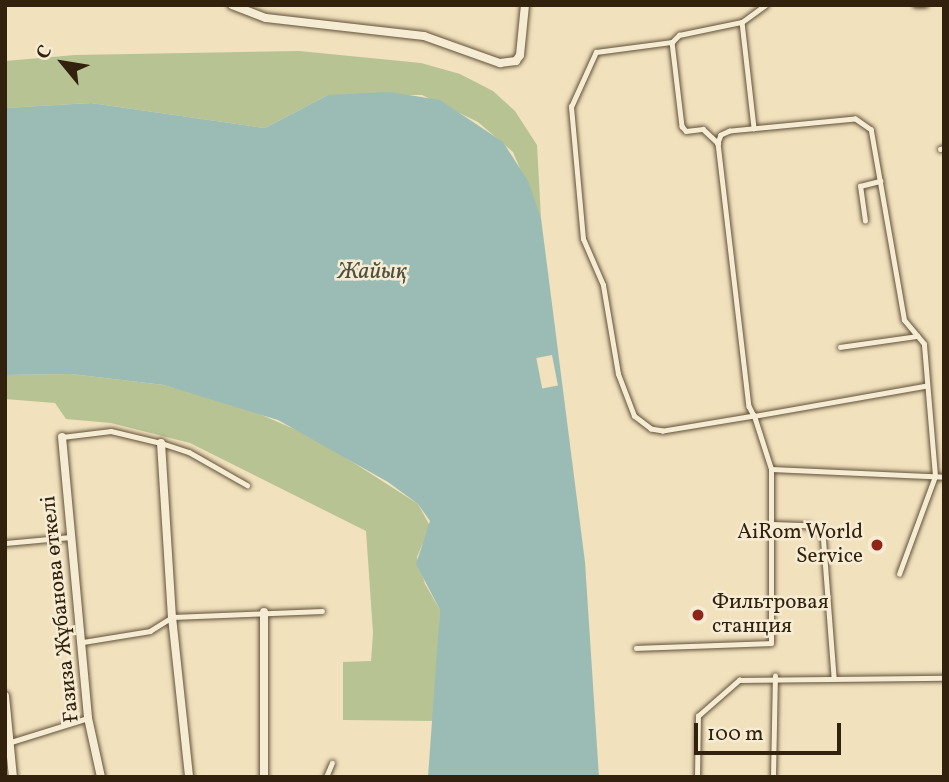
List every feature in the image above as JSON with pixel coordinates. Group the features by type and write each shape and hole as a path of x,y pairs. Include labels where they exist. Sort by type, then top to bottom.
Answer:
{"street":[{"path":"232,5 266,18 424,36 500,63 516,61 520,55 525,5"},
{"name":"Ғазиза Жұбанова өткелі","path":"62,437 88,719 101,777"},
{"path":"161,443 172,617 189,777"},
{"path":"264,612 264,777"},
{"path":"5,696 13,777"}],"lane":[{"path":"765,5 742,22 679,35 672,41 602,50 591,58 571,107 583,239 603,285 618,374 634,416 651,429 663,431 924,386"},
{"path":"915,5 926,5"},
{"path":"742,22 754,128"},
{"path":"636,649 771,643 771,469 749,406 718,143 703,130 686,131 682,126 672,41"},
{"path":"718,143 730,131 855,119 864,122 871,130 904,320 923,344 924,386 934,476 899,574"},
{"path":"865,221 860,186 880,181"},
{"path":"840,346 918,336"},
{"path":"62,437 111,431 161,443 189,452 247,485"},
{"path":"771,469 944,477"},
{"path":"772,524 808,525 822,533 834,677"},
{"path":"5,544 71,537"},
{"path":"83,642 150,631 172,617 322,611"},
{"path":"774,777 775,676"},
{"path":"697,777 698,716 739,680 775,676 944,678"},
{"path":"11,742 88,719"},
{"path":"326,777 332,763"}],"green space":[{"path":"299,51 421,63 460,74 493,91 515,111 537,145 541,218 513,152 478,122 422,95 328,95 265,128 91,103 5,108 5,61 75,55"},
{"path":"71,374 164,385 238,405 315,438 418,504 430,526 417,557 425,584 440,610 435,721 343,720 343,662 371,661 373,633 366,531 190,443 111,423 66,419 55,403 5,399 5,375"}],"water":[{"name":"Жайық","path":"390,92 440,100 503,142 528,181 541,218 585,562 599,777 428,777 440,610 416,564 430,521 418,504 388,482 278,420 164,385 71,374 5,375 5,108 91,103 265,128 328,95"}],"pier":[{"path":"552,355 558,385 542,388 536,358"}],"place":[{"name":"AiRom World Service","path":"877,545"},
{"name":"Фильтровая станция","path":"698,615"}]}
